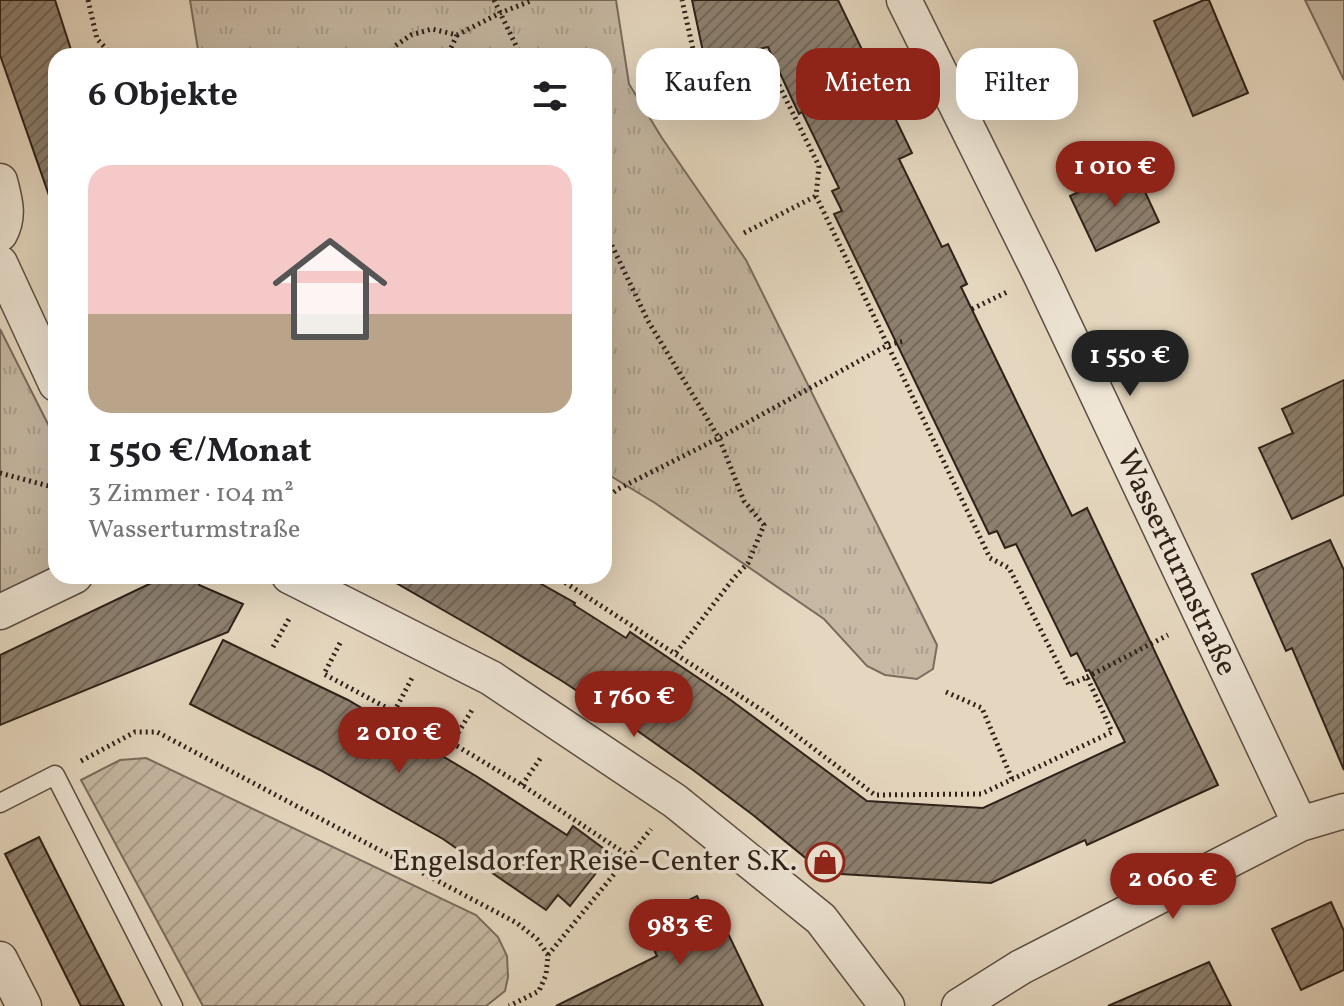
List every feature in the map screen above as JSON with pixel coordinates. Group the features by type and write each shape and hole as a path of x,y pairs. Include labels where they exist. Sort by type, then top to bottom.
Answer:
{"street":[{"name":"Wasserturmstraße","path":"904,0 1041,276 1300,824"},
{"path":"0,181 7,205 0,234"},
{"path":"0,263 48,367"},
{"path":"0,612 58,584"},
{"path":"305,584 491,678 675,801 821,919 887,1006"},
{"path":"959,1006 1021,967 1300,824 1344,811"},
{"path":"0,959 24,1006"}],"lane":[{"path":"0,803 55,775 173,1006"}],"path":[{"path":"88,0 97,39 105,48"},
{"path":"494,0 517,48"},
{"path":"451,48 457,35 533,0"},
{"path":"682,0 697,67 766,59 819,166 816,196 990,558 1009,568 1069,685 1203,619"},
{"path":"394,48 411,35 432,29 457,35"},
{"path":"744,233 816,196"},
{"path":"612,246 648,321 719,438 744,501 764,525 748,563 675,654"},
{"path":"612,494 888,345 904,341"},
{"path":"0,473 48,486"},
{"path":"567,584 768,714 875,795 981,794 1112,732 1087,677"},
{"path":"324,674 452,743 629,856"},
{"path":"946,692 982,708 1012,779"},
{"path":"55,775 135,732 157,732 517,923 537,939 548,955"},
{"path":"509,1006 539,991 546,975 548,955 675,801"}],"green space":[{"path":"190,0 616,0 629,84 636,95 636,120 651,120 746,260 937,645 933,669 917,679 885,675 867,666 824,619 612,477 612,48 198,48"},
{"path":"1305,0 1344,0 1344,80"},
{"path":"0,329 48,424 48,573 0,597"},
{"path":"146,758 476,915 498,937 507,956 505,991 486,1006 203,1006 81,780 120,760"}],"building":[{"path":"0,0 55,0 70,48 48,48 48,192 0,55"},
{"path":"692,0 838,0 861,48 796,48 796,108 780,73 780,48 702,48"},
{"path":"1209,0 1248,93 1193,116 1154,21"},
{"path":"806,120 896,120 912,153 899,159 942,247 948,244 967,284 961,287 1072,516 1087,508 1218,785 1087,845 1085,840 991,883 824,873 753,815 632,727 490,637 398,584 541,584 626,638 630,632 728,698 867,801 983,808 1125,742 1089,670 1086,671 1077,653 1071,656 1016,544 1005,548 997,531 989,534 834,214 842,211 832,191 839,188"},
{"path":"1133,166 1159,222 1096,251 1070,196"},
{"path":"1344,380 1344,495 1292,519 1259,448 1293,433 1282,409"},
{"path":"1330,540 1344,570 1344,770 1292,648 1286,651 1252,574"},
{"path":"149,584 199,584 243,604 228,632 0,725 0,655"},
{"path":"223,640 348,700 476,776 567,835 573,826 611,854 570,906 558,895 546,910 443,839 320,770 190,704"},
{"path":"39,837 124,1006 81,1006 5,854"},
{"path":"697,896 711,926 722,921 763,1006 556,1006 657,956 641,923"},
{"path":"1331,902 1344,931 1344,970 1301,990 1272,929"},
{"path":"1209,962 1231,1006 1108,1006"}],"place":[{"name":"Engelsdorfer Reise-Center S.K.","path":"825,862"}]}
